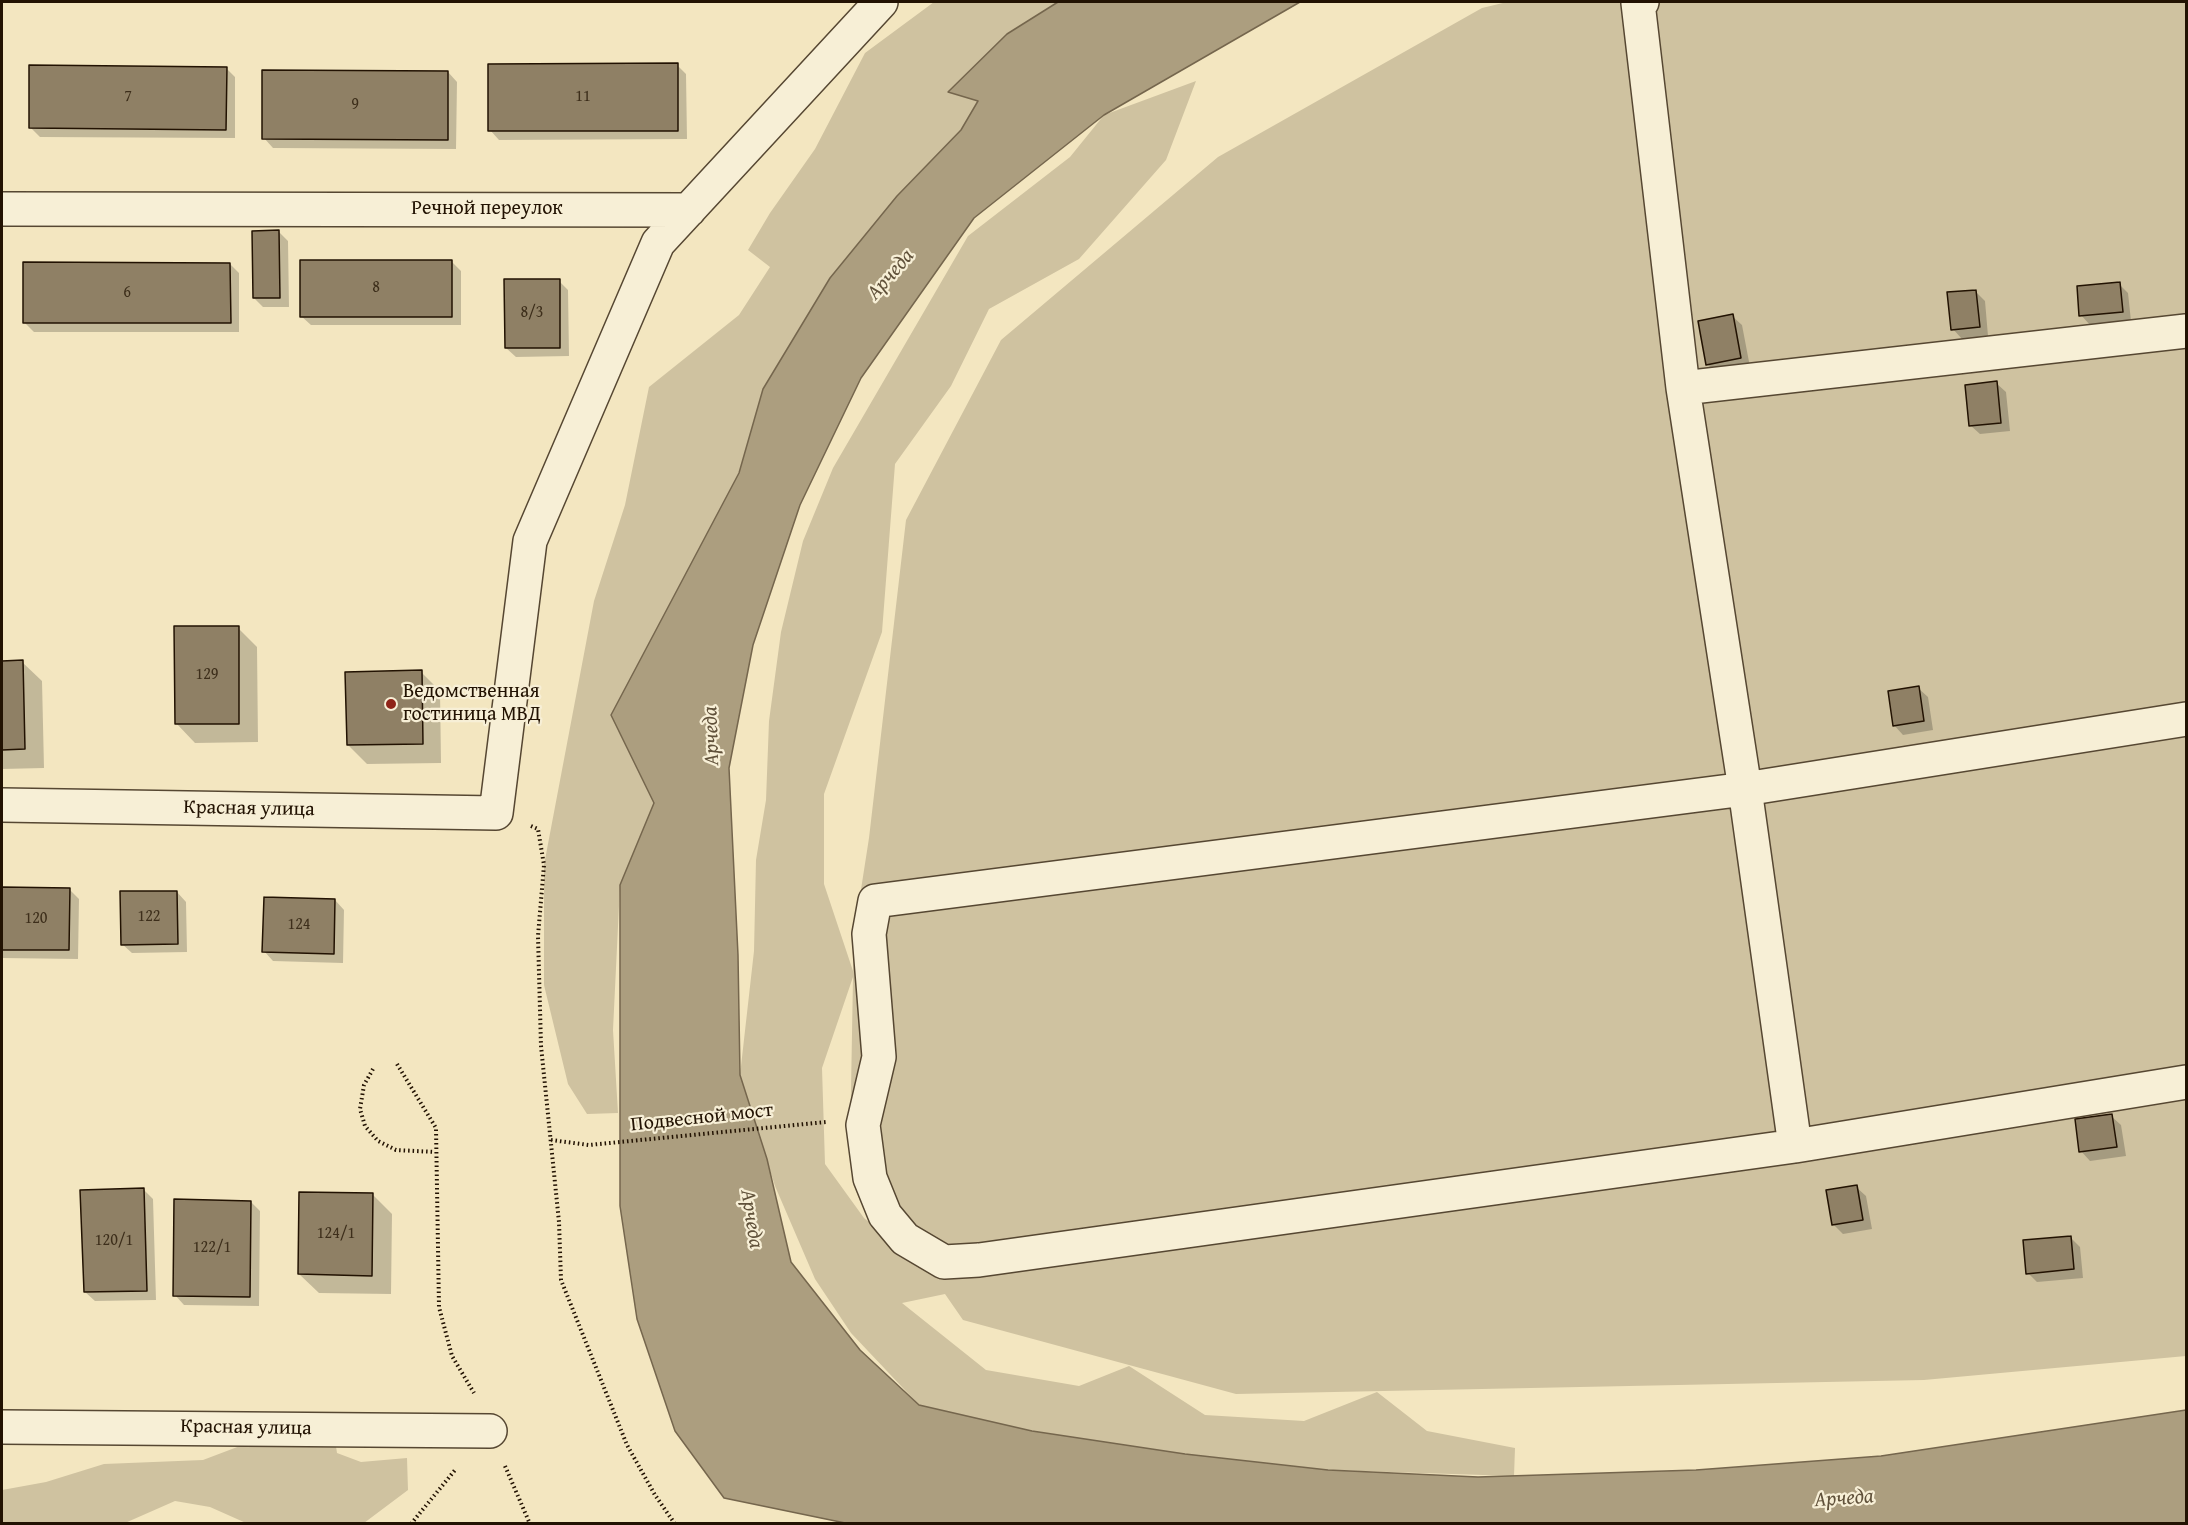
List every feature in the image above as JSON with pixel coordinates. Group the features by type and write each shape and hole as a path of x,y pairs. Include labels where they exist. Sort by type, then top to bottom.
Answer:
{"street":[{"path":"496,813 530,541 658,243 881,2"},
{"path":"1642,2 1638,3 1683,388 1745,789 1795,1146"},
{"name":"Речной переулок","path":"2,208 688,210"},
{"path":"1683,388 2187,331"},
{"path":"2187,718 1745,789 875,901 869,934 879,1057 863,1125 869,1167 885,1215 905,1239 944,1262 1795,1146 2187,1083"},
{"name":"Красная улица","path":"2,805 496,813"},
{"name":"Красная улица","path":"2,1427 490,1431"}],"path":[{"path":"496,813 538,829 544,865 538,936 541,1046 559,1222 561,1280 627,1445 655,1495 675,1524"},
{"path":"397,1064 436,1128 439,1307 452,1356 473,1390 530,1524"},
{"path":"373,1069 364,1085 360,1109 365,1126 378,1141 396,1150 435,1152"},
{"name":"Подвесной мост","path":"551,1140 589,1145 818,1121"},
{"path":"411,1524 490,1431"}],"shaded area":[{"path":"934,2 1058,2 1007,34 949,91 978,101 961,130 897,196 830,278 763,389 739,473 611,715 654,803 620,885 613,1030 618,1113 587,1114 568,1084 544,985 544,865 594,601 625,505 649,387 739,315 770,267 748,250 770,213 815,149 865,53"},
{"path":"1507,2 2186,2 2186,1356 1924,1380 1236,1394 963,1320 945,1294 902,1303 986,1370 1079,1386 1129,1366 1205,1415 1304,1421 1377,1392 1427,1431 1515,1448 1514,1476 1328,1470 1185,1454 1032,1431 919,1405 851,1333 815,1279 775,1186 740,1075 754,951 756,860 766,800 769,721 781,632 803,541 833,468 968,236 1070,157 1104,115 1196,81 1166,160 1079,259 989,309 951,386 895,464 882,632 824,794 824,884 853,971 855,928 869,838 906,520 1001,340 1218,157 1482,8","holes":["853,977 850,1147 931,1273 864,1218 825,1164 822,1068"]},
{"path":"298,1424 333,1426 337,1453 361,1462 407,1458 408,1490 364,1523 246,1523 210,1507 175,1501 125,1523 2,1524 2,1490 46,1482 104,1464 203,1460"}],"water":[{"name":"Арчеда","path":"1058,2 1300,2 1104,115 974,218 861,378 800,505 753,645 729,768 738,955 740,1075 767,1159 791,1262 860,1350 919,1405 1032,1431 1185,1454 1328,1470 1478,1477 1696,1470 1881,1456 2186,1410 2186,1523 850,1524 724,1498 675,1431 637,1319 620,1206 620,885 654,803 611,715 739,473 763,389 830,278 897,196 961,130 978,101 948,92 1007,34"}],"building":[{"path":"678,63 678,131 488,131 488,64"},
{"path":"29,65 227,67 226,130 29,128"},
{"path":"262,70 448,71 448,140 262,139"},
{"path":"279,230 280,298 253,298 252,231"},
{"path":"300,260 452,260 452,317 300,317"},
{"path":"23,262 230,263 231,323 23,323"},
{"path":"504,279 560,279 560,348 505,348"},
{"path":"2120,282 2123,312 2079,316 2077,286"},
{"path":"1976,290 1980,327 1951,330 1947,292"},
{"path":"1733,314 1741,358 1706,365 1698,321"},
{"path":"1997,381 2001,423 1969,426 1965,385"},
{"path":"174,626 239,626 239,724 175,724"},
{"path":"23,660 25,749 2,750 2,661"},
{"path":"422,670 423,744 347,745 345,672"},
{"path":"1919,686 1924,721 1893,726 1888,691"},
{"path":"2,887 70,888 69,950 2,950"},
{"path":"120,891 177,891 178,944 121,945"},
{"path":"264,897 335,899 334,954 262,952"},
{"path":"2112,1114 2117,1147 2079,1152 2075,1119"},
{"path":"1857,1185 1863,1220 1832,1225 1826,1190"},
{"path":"144,1188 147,1291 84,1292 80,1190"},
{"path":"299,1192 373,1193 372,1276 298,1274"},
{"path":"174,1199 251,1201 250,1297 173,1296"},
{"path":"2071,1236 2074,1269 2026,1274 2023,1240"}],"place":[{"name":"Ведомственная гостиница МВД","path":"391,704"}]}
